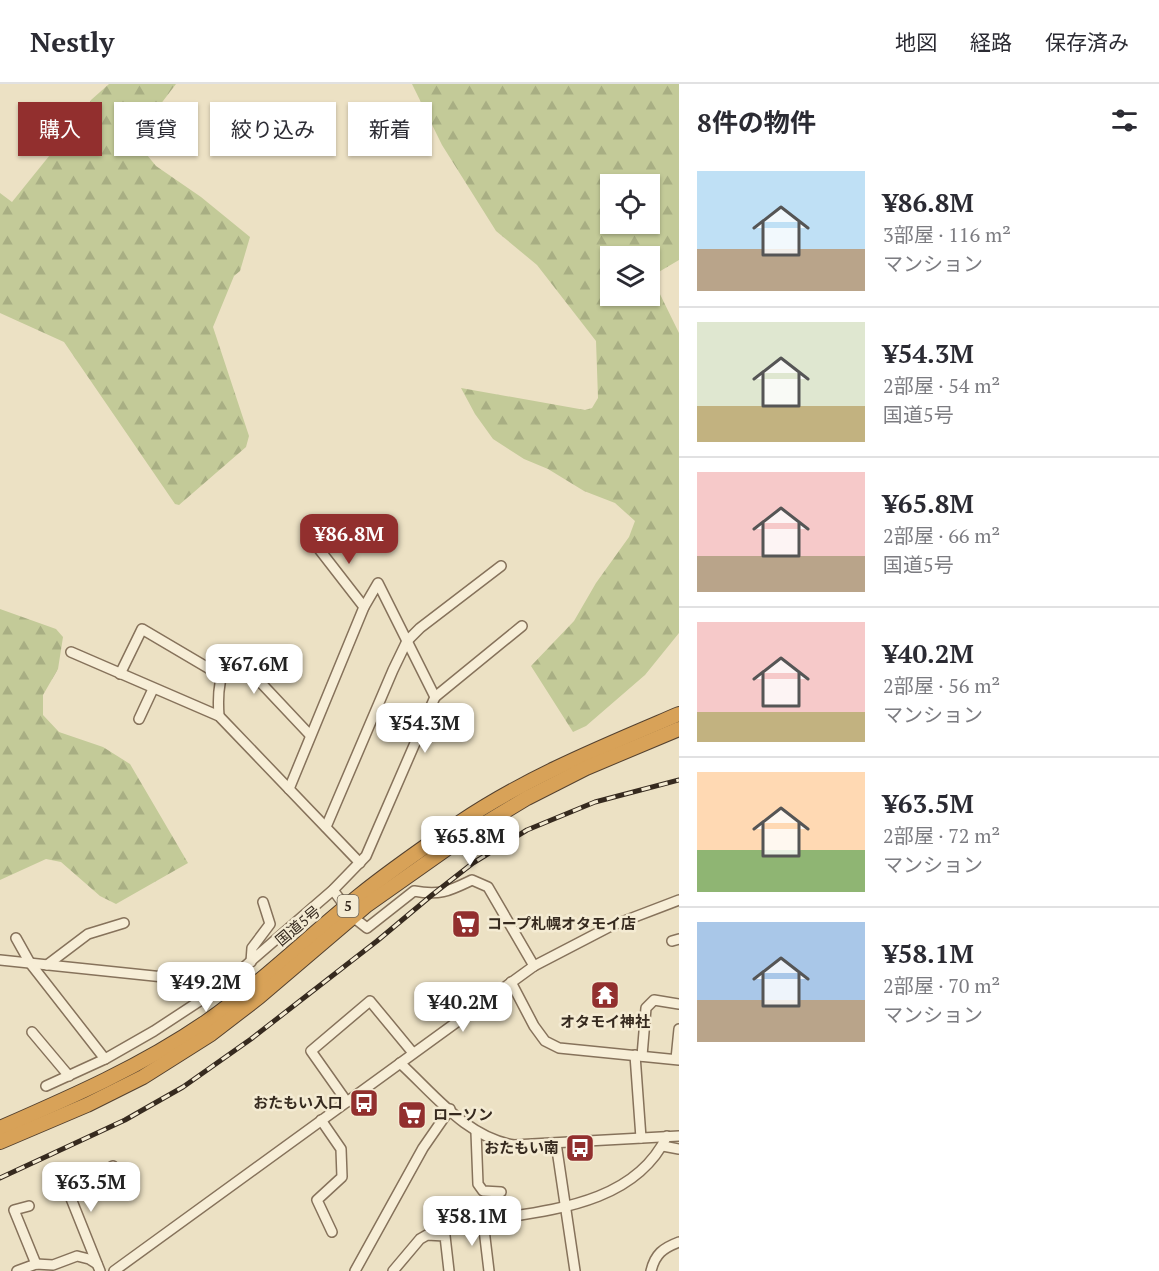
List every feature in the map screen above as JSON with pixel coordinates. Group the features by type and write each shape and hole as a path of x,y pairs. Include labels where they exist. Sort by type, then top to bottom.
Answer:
{"highway":[{"name":"国道5号","path":"0,1142 87,1105 153,1071 211,1034 251,1003 410,857 462,821 580,756 679,714"},
{"name":"国道5号","path":"0,1128 138,1064 205,1022 350,912 527,798 586,768 679,729"}],"street":[{"path":"312,540 364,607"},
{"path":"326,827 407,641 420,628 501,566"},
{"path":"289,789 364,607 378,583 435,697"},
{"path":"46,1086 105,1059 221,987 333,890 366,856 435,697 522,626"},
{"path":"120,674 142,629 220,675"},
{"path":"219,716 217,698 220,675 231,651 310,735"},
{"path":"70,652 219,716 360,863"},
{"path":"139,719 153,689"},
{"path":"333,890 350,912 367,928 414,891 432,895 447,893 472,880 488,887 534,966"},
{"path":"114,1271 534,966 611,926 679,900"},
{"path":"251,962 252,948 270,924 263,902"},
{"path":"47,965 88,934 124,923"},
{"path":"16,938 30,963 105,1059"},
{"path":"0,960 202,981 221,987"},
{"path":"511,982 534,1026 545,1041 560,1048 677,1060 679,1029"},
{"path":"641,1138 638,1055 646,1008 654,1000 679,1004"},
{"path":"347,1102 311,1051 370,1001 413,1053"},
{"path":"32,1032 69,1076"},
{"path":"400,1063 476,1132 498,1143 514,1145 679,1136"},
{"path":"355,1271 423,1148 450,1109"},
{"path":"321,1120 342,1149 342,1177 317,1200 332,1232"},
{"path":"476,1132 478,1184 483,1191 501,1192"},
{"path":"489,1271 483,1221 566,1207 619,1188 649,1162 663,1146 667,1136"},
{"path":"556,1143 574,1271"},
{"path":"663,1146 679,1149"},
{"path":"98,1267 68,1191 113,1166"},
{"path":"29,1206 14,1210 36,1264"},
{"path":"393,1271 420,1239 427,1235 446,1236 449,1271"},
{"path":"651,1271 654,1258 664,1248 679,1242"},
{"path":"17,1271 36,1264 53,1264 77,1257 89,1259 98,1267"}],"green space":[{"path":"109,84 176,84 162,102 114,102 114,156 148,156 156,166 201,197 250,237 240,271 234,276 213,327 249,436 246,447 179,505 175,504 64,342 0,313 0,193 12,202 49,156 102,156 102,102 90,102"},
{"path":"412,84 679,84 679,260 660,271 660,246 600,246 600,306 660,306 660,294 679,333 679,633 645,675 586,726 573,732 531,666 574,621 596,583 629,537 635,521 615,503 584,491 548,469 524,459 493,439 475,414 461,388 585,410 592,408 598,398 596,341 537,265 496,231 442,145 432,125 432,102 421,102"},
{"path":"0,609 56,629 63,637 58,669 43,695 43,715 59,732 103,747 130,764 188,863 116,904 100,896 61,862 46,859 0,880"}],"railway":[{"path":"0,1178 125,1120 183,1087 251,1039 473,863 527,830 595,802 679,780"}],"place":[{"name":"コープ札幌オタモイ店","path":"466,924"},
{"name":"オタモイ神社","path":"605,995"},
{"name":"おたもい入口","path":"364,1103"},
{"name":"ローソン","path":"412,1115"},
{"name":"おたもい南","path":"580,1148"}]}
